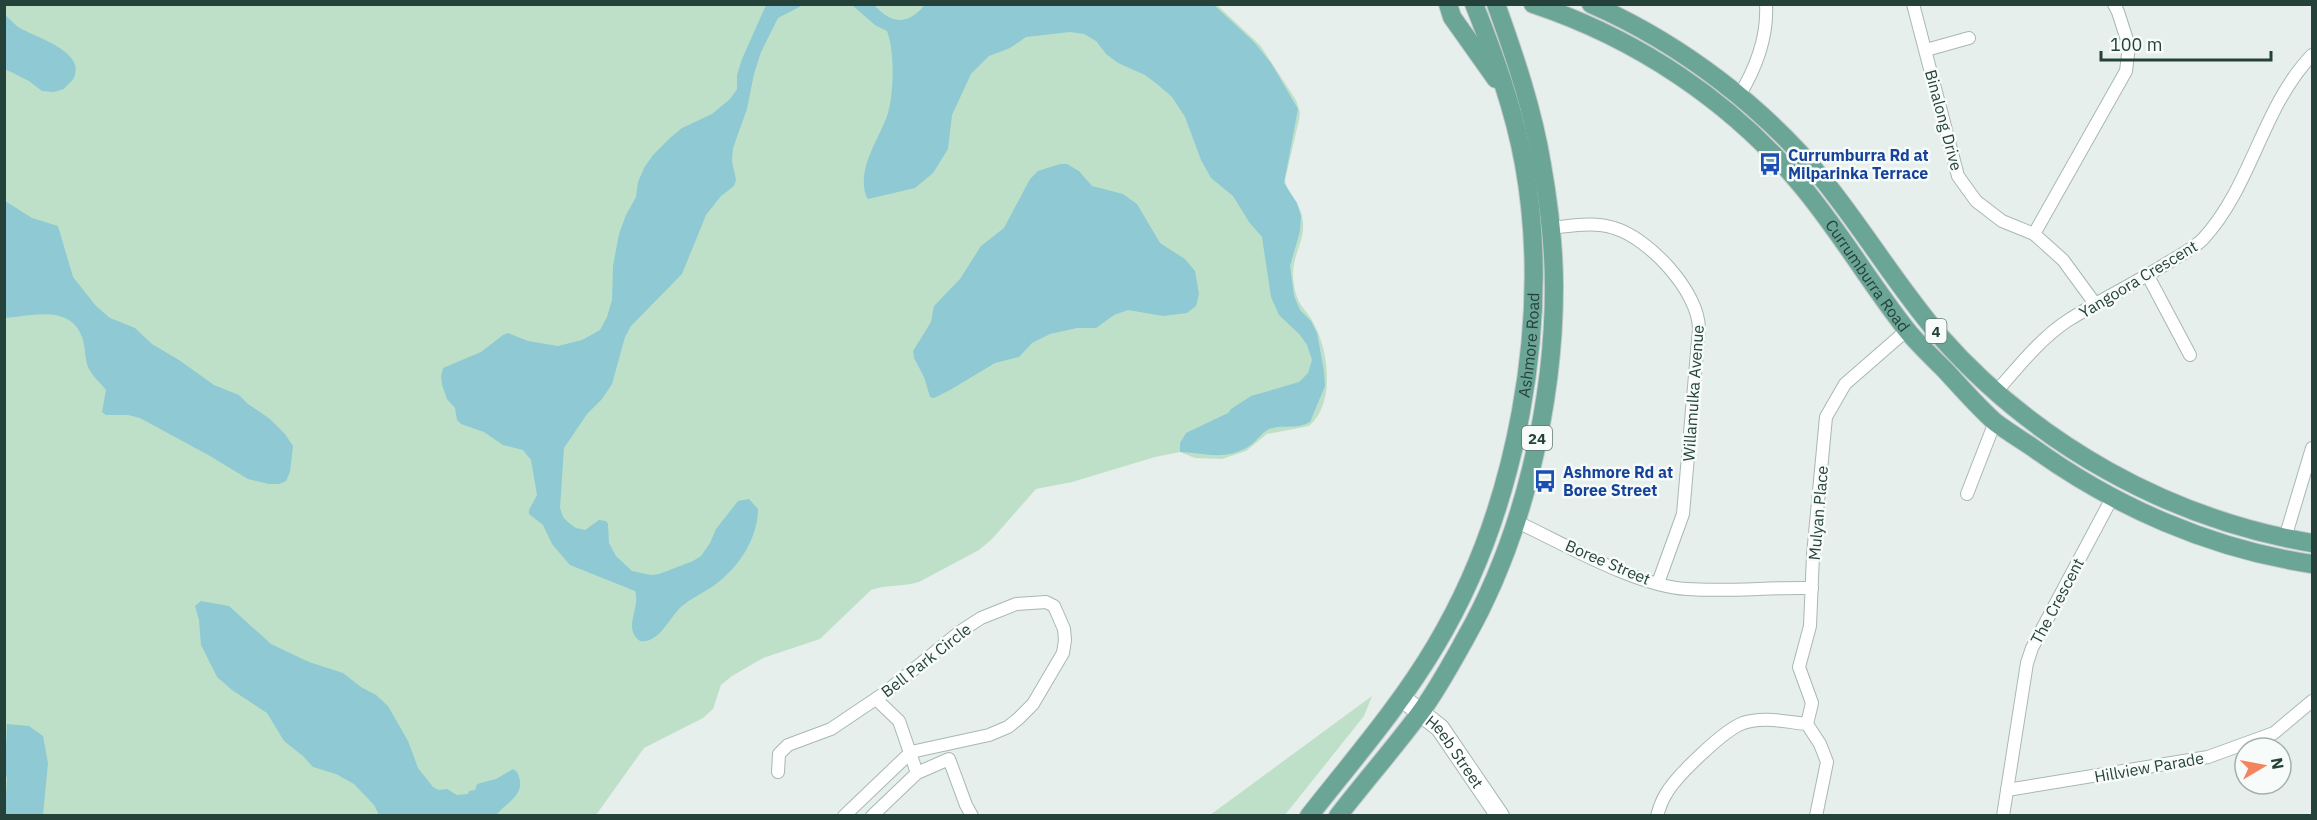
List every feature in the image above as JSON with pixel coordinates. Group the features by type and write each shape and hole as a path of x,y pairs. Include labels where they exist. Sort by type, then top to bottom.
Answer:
{"main road":[{"path":"1448,4 1452,17 1508,98"},
{"name":"Ashmore Road","path":"1309,816 1402,698 1445,629 1476,564 1496,513 1518,427 1526,386 1532,332 1533,251 1525,173 1508,98 1474,4"},
{"name":"Ashmore Road","path":"1338,816 1420,712 1470,628 1488,592 1515,521 1539,432 1551,346 1554,286 1550,228 1533,118 1496,4"},
{"name":"Currumburra Road","path":"1533,4 1587,24 1658,62 1694,86 1743,126 1801,184 1907,330 1995,422 2074,477 2112,498 2203,539 2313,564"},
{"name":"Currumburra Road","path":"1591,4 1665,44 1761,115 1811,165 1850,214 1921,313 1960,357 1996,392 2062,444 2129,482 2208,516 2284,538 2313,543"}],"street":[{"path":"1738,96 1751,76 1761,47 1766,4"},
{"name":"Binalong Drive","path":"1913,4 1959,176 1976,201 2002,220 2034,234 2063,261 2096,305"},
{"path":"2034,234 2126,71 2129,46 2114,4"},
{"path":"1926,50 1969,38"},
{"name":"Yangoora Crescent","path":"1996,392 2065,322 2148,276 2196,245 2218,219 2280,102 2313,55"},
{"name":"Willamulka Avenue","path":"1550,228 1603,225 1627,232 1664,264 1685,288 1696,308 1699,329 1683,514 1658,583"},
{"path":"2148,276 2190,355"},
{"name":"Mulyan Place","path":"1807,724 1812,704 1799,667 1810,626 1827,417 1845,384 1907,330"},
{"path":"1967,494 1995,422"},
{"path":"2284,538 2313,448"},
{"name":"The Crescent","path":"2003,816 2032,648 2112,498"},
{"name":"Boree Street","path":"1515,521 1629,575 1658,583 1685,589 1812,588"},
{"name":"Bell Park Circle","path":"778,772 779,754 788,745 831,729 915,670 961,631 1016,604 1046,602 1054,606 1059,614 1065,640 1063,653 1034,704 1008,727 989,735 911,752"},
{"name":"Heeb Street","path":"1402,698 1448,738 1500,816"},
{"path":"876,699 899,721 917,773"},
{"name":"Hillview Parade","path":"2007,790 2208,758 2274,733 2313,701"},
{"path":"1657,816 1666,793 1685,771 1724,734 1742,723 1761,719 1807,724 1820,744 1827,762 1816,816"},
{"path":"844,816 911,752"},
{"path":"872,816 917,773 949,759 972,816"}],"green space":[{"path":"5,5 1217,5 1260,45 1296,100 1300,112 1285,180 1302,216 1303,230 1295,259 1294,285 1300,304 1312,320 1324,350 1327,378 1323,405 1309,426 1267,434 1246,451 1222,459 1195,458 1180,452 1155,457 1072,482 1036,489 992,539 979,550 919,582 871,590 820,639 763,658 732,676 721,685 713,709 703,718 644,748 596,815 5,816"},
{"path":"1372,696 1364,716 1285,815 1210,815"}],"water":[{"path":"766,5 803,5 778,18 761,52 747,109 733,148 732,161 736,180 734,186 721,196 706,215 682,274 631,326 625,337 612,384 602,399 587,414 564,448 560,508 563,517 576,528 585,530 599,520 606,521 609,543 616,556 632,571 651,575 659,574 693,561 701,556 716,529 738,501 749,499 758,509 751,541 732,569 716,584 681,607 653,638 640,641 632,630 636,604 635,591 570,565 552,544 543,525 529,514 537,495 531,460 523,450 503,445 484,432 461,424 457,420 455,408 447,399 441,376 443,368 481,352 508,333 528,341 558,346 582,340 600,330 612,300 613,266 619,234 636,197 638,182 644,168 653,155 682,128 712,114 730,99 737,89 737,75 742,59"},
{"path":"852,5 874,5 887,16 900,20 912,16 925,5 1214,5 1254,42 1271,63 1298,109 1284,183 1297,203 1301,216 1300,231 1290,266 1294,296 1300,310 1311,321 1317,333 1324,371 1325,386 1310,422 1300,426 1269,429 1248,447 1230,454 1180,452 1180,443 1186,433 1228,413 1251,396 1299,382 1308,373 1312,360 1307,345 1279,315 1271,297 1262,237 1249,222 1233,196 1211,178 1201,160 1185,117 1172,97 1145,75 1118,63 1106,54 1096,41 1084,34 1070,32 1026,37 1010,48 989,56 971,74 952,115 948,149 933,173 915,188 868,199 864,186 864,175 887,116 892,85 892,62 887,31 875,25"},
{"path":"4,14 18,27 55,45 71,58 75,66 75,75 64,89 54,92 42,91 29,81 5,69"},
{"path":"1067,164 1079,171 1092,186 1123,194 1137,204 1160,243 1185,259 1195,271 1199,294 1196,306 1187,313 1163,316 1128,310 1114,315 1096,328 1077,328 1050,334 1032,343 1019,357 995,363 950,390 934,398 930,397 913,351 931,322 934,306 960,279 981,246 1004,228 1030,179 1038,171"},
{"path":"5,201 32,218 58,226 73,277 96,306 110,318 135,328 152,344 214,385 239,395 270,419 293,446 290,472 286,481 269,484 248,479 140,418 128,415 106,415 102,412 106,390 89,369 82,337 69,320 49,314 5,318"},
{"path":"201,601 229,606 271,644 309,662 343,673 376,695 388,706 408,741 418,768 433,787 439,790 447,789 457,795 468,794 469,791 475,790 477,784 496,779 513,769 520,780 518,792 496,815 379,815 374,805 354,784 336,774 313,767 284,741 267,713 217,677 201,645 199,620 195,606"},
{"path":"7,724 29,726 43,736 48,763 43,815 5,815"}],"place":[{"name":"Currumburra Rd at Milparinka Terrace","path":"1770,164"},
{"name":"Ashmore Rd at Boree Street","path":"1545,481"}]}
